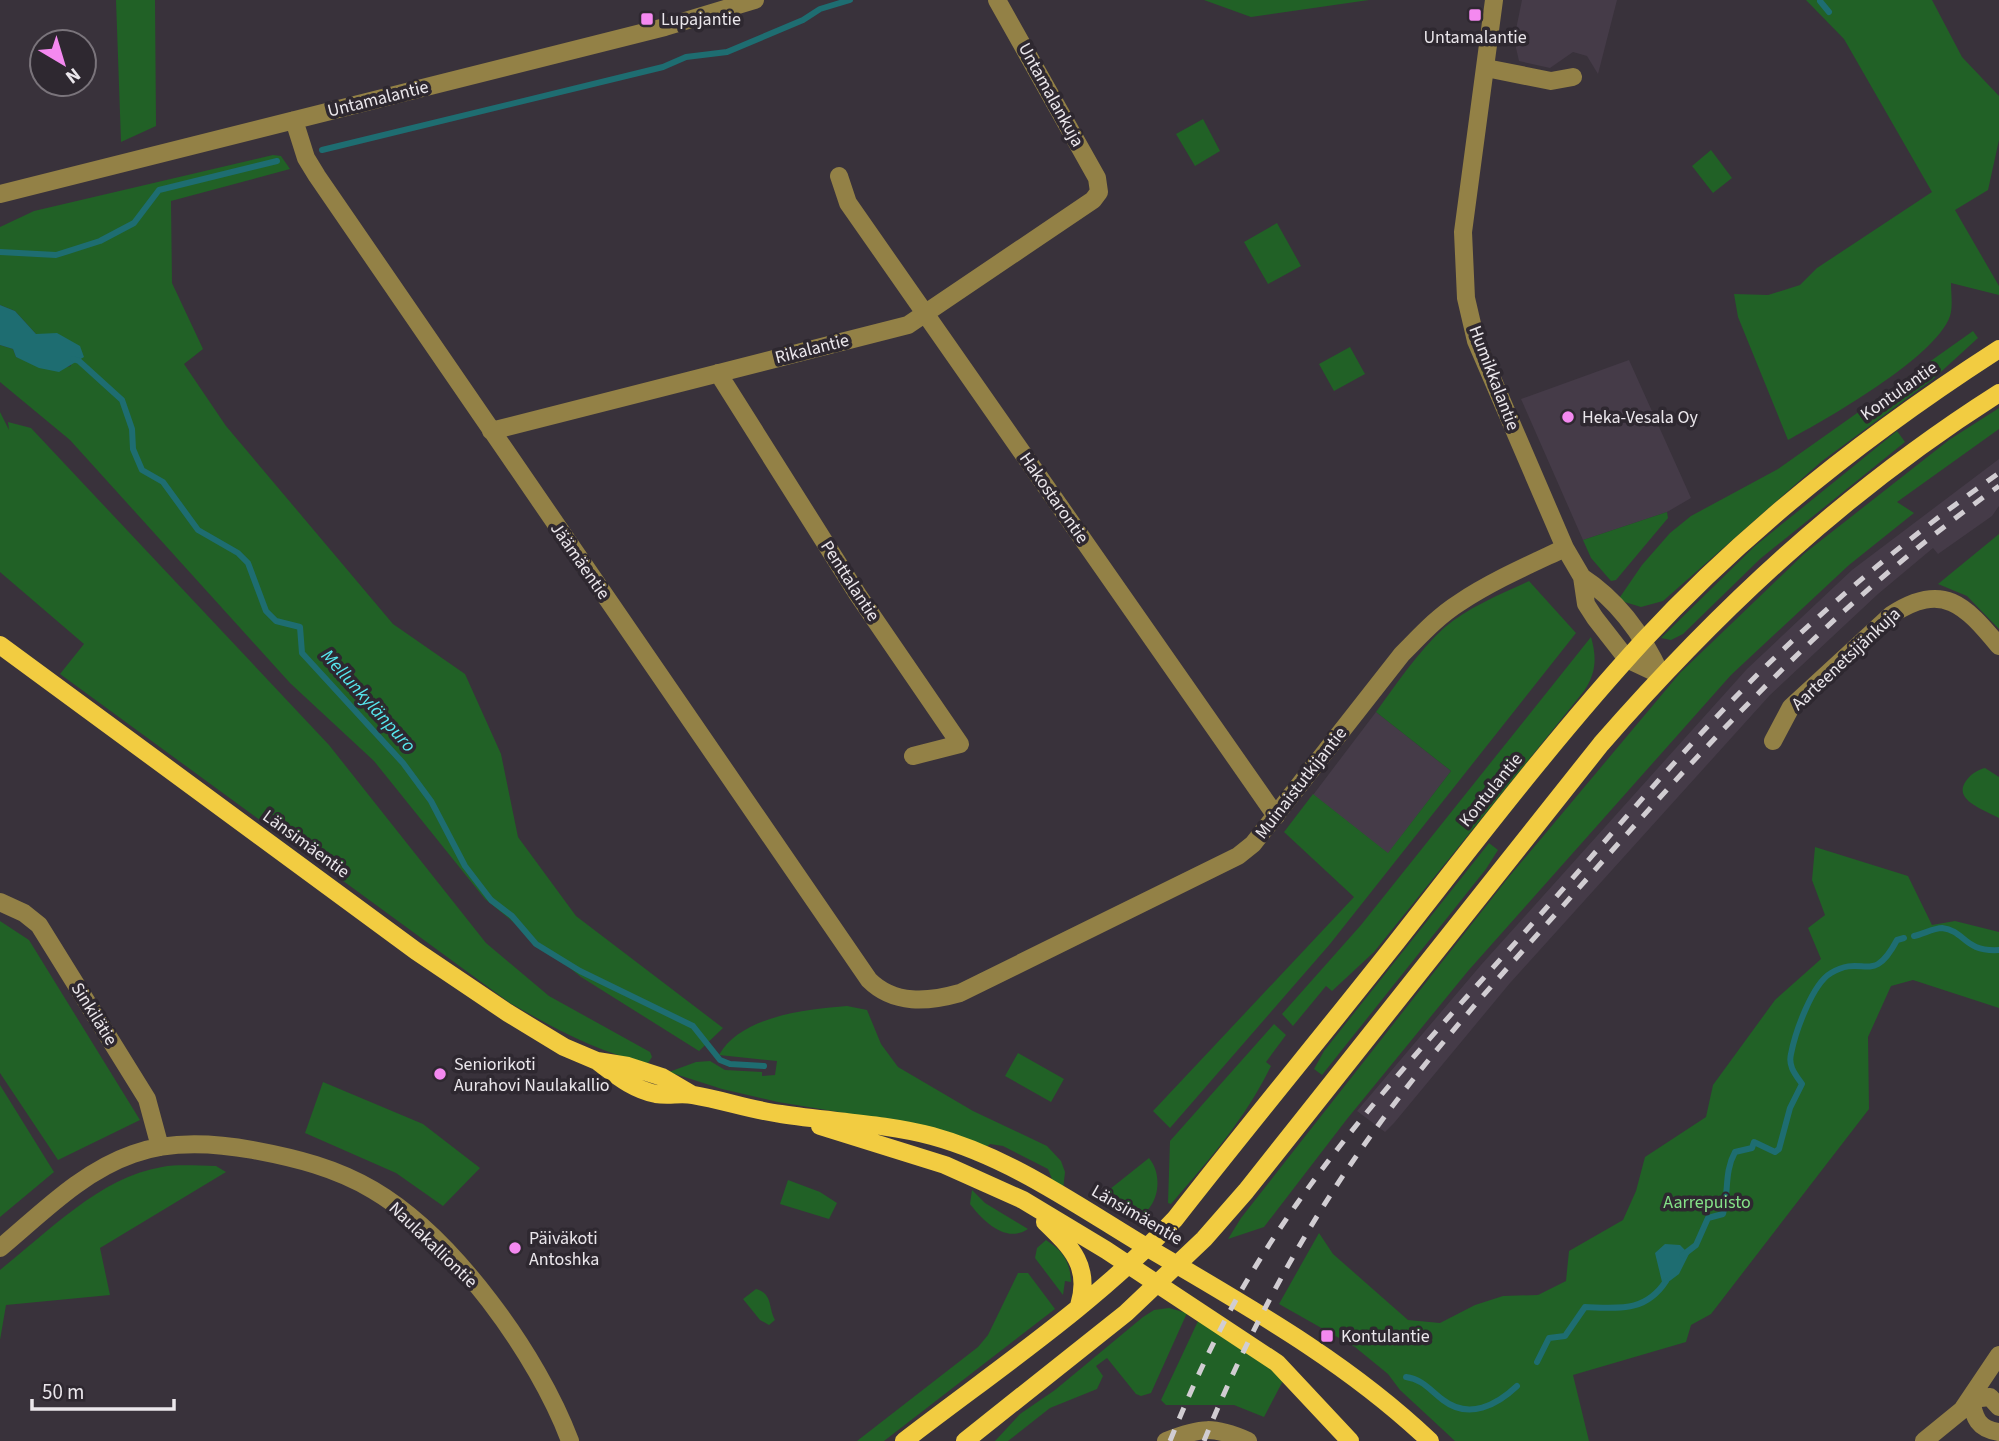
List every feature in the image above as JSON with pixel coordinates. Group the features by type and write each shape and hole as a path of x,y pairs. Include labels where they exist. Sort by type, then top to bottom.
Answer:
{"main road":[{"name":"Kontulantie","path":"904,1441 1079,1306 1148,1247 1287,1080 1519,788 1627,659 1728,556 1801,492 1877,431 1999,349"},
{"path":"965,1441 1071,1359 1181,1265 1246,1191 1586,763 1661,675 1753,582 1826,519 1899,461 1999,393"},
{"name":"Länsimäentie","path":"0,645 416,951 564,1047 597,1061 628,1066 662,1077 692,1095 783,1115 945,1165 1023,1200 1277,1363 1350,1441"},
{"name":"Länsimäentie","path":"783,1115 879,1124 953,1143 1015,1168 1181,1265 1366,1384 1430,1441"},
{"path":"1023,1200 1073,1250 1080,1264 1085,1289 1079,1306"}],"street":[{"name":"Untamalankuja","path":"997,0 1091,166 1099,186 1098,192"},
{"name":"Humikkalantie","path":"1494,0 1462,232 1466,298 1476,341 1565,548 1582,577 1586,604 1627,659 1661,675"},
{"name":"Untamalantie","path":"0,194 641,33 748,1"},
{"path":"1486,68 1551,81 1573,77"},
{"name":"Jäämäentie","path":"294,120 306,158 317,176 869,980 882,994"},
{"name":"Hakostarontie","path":"839,176 848,203 1276,816"},
{"name":"Rikalantie","path":"491,431 908,325 1083,206 1098,192"},
{"name":"Penttalantie","path":"718,373 858,595 960,744 913,756"},
{"name":"Muinaistutkijantie","path":"882,994 896,999 939,998 960,993 1218,868 1253,844 1402,654 1430,626 1458,603 1492,583 1565,548"},
{"name":"Humikkalantie","path":"1582,577 1601,590 1645,639 1661,675"},
{"name":"Aarteenetsijänkuja","path":"1773,741 1791,707 1905,605 1920,600 1950,600 1974,616 1999,646"},
{"name":"Sinkilätie","path":"0,902 24,913 39,925 147,1099 160,1146"},
{"name":"Naulakalliontie","path":"0,1248 93,1172 133,1154 160,1146 194,1144 240,1148 306,1161 342,1174 375,1191 429,1236 491,1304 528,1356 570,1441"},
{"path":"1924,1441 1952,1420 1971,1399 1999,1355"},
{"path":"1971,1399 1990,1397 1999,1407"},
{"path":"1971,1399 1974,1418 1986,1430 1999,1432"},
{"path":"1166,1441 1196,1429 1224,1430 1248,1441"}],"shaded area":[{"path":"1522,0 1617,0 1598,74 1587,56 1573,52 1550,68 1519,61 1514,39"},
{"path":"1629,360 1691,498 1667,512 1583,540 1521,399"},
{"path":"1999,459 1999,506 1992,516 1938,554 1933,548 1878,594 1770,695 1510,983 1385,1132 1357,1111 1481,965 1747,669 1852,570"},
{"path":"1376,712 1451,771 1388,854 1313,795"}],"green space":[{"path":"116,0 155,0 156,126 121,142"},
{"path":"1204,0 1369,0 1251,17"},
{"path":"1806,0 1932,0 1962,57 1999,96 1999,140 1988,190 1955,210 1999,286 1999,295 1951,283 1950,316 1941,332 1924,350 1878,385 1788,440 1738,317 1734,294 1768,295 1800,285 1817,268 1932,192 1844,39"},
{"path":"1203,119 1220,151 1195,166 1176,134"},
{"path":"1711,150 1732,178 1713,193 1692,166"},
{"path":"273,155 281,156 290,169 171,201 172,283 203,349 184,364 226,426 393,624 465,674 501,754 518,837 576,916 723,1028 699,1051 581,977 485,899 374,761 290,683 70,440 0,382 0,345 13,349 16,357 43,368 71,366 57,334 36,334 15,311 0,305 0,227 34,211"},
{"path":"1277,223 1301,266 1268,284 1244,242"},
{"path":"1973,331 1978,338 1932,380 1822,461 1663,601 1641,607 1618,600 1642,565 1670,533 1691,516 1778,469"},
{"path":"1350,347 1365,374 1334,391 1319,364"},
{"path":"1999,408 1999,429 1897,502 1914,513 1849,565 1731,675 1468,971 1347,1119 1264,1227 1228,1239 1241,1218 1508,878 1680,673 1805,553 1949,440"},
{"path":"0,412 9,430 8,422 31,428 329,745 486,943 549,996 650,1052 652,1057 648,1063 594,1046 510,1003 60,674 84,644 0,572"},
{"path":"1897,431 1905,442 1760,559 1683,634 1671,640 1661,638 1755,546"},
{"path":"1667,512 1668,518 1616,580 1611,581 1591,558 1583,540"},
{"path":"1999,534 1999,629 1967,596 1938,584"},
{"path":"1529,581 1576,633 1330,944 1170,1128 1153,1111 1354,897 1284,832 1313,794 1388,853 1451,771 1376,712 1416,658 1453,620"},
{"path":"1591,637 1594,665 1584,691 1374,952 1332,991 1326,986 1293,1026 1282,1014 1361,925"},
{"path":"1985,768 1999,777 1999,818 1972,804 1963,794 1968,779"},
{"path":"1489,843 1498,850 1486,869 1322,1075 1314,1069 1324,1051"},
{"name":"Aarrepuisto","path":"1815,847 1908,876 1932,925 1955,921 1999,932 1999,1008 1913,980 1891,986 1868,1037 1869,1109 1711,1314 1691,1325 1686,1342 1573,1375 1589,1441 1455,1441 1400,1390 1388,1374 1355,1347 1279,1304 1319,1233 1333,1254 1408,1320 1440,1323 1475,1305 1503,1296 1538,1295 1566,1281 1569,1251 1623,1220 1636,1191 1645,1157 1706,1117 1713,1085 1775,1000 1821,959 1808,928 1825,915 1812,880"},
{"path":"0,921 29,940 140,1120 58,1160 0,1073"},
{"path":"847,1006 867,1010 881,1044 898,1067 973,1111 1047,1146 1061,1161 1065,1172 1063,1190 1054,1184 1048,1169 1003,1146 990,1144 985,1148 912,1124 778,1102 722,1089 669,1072 696,1062 710,1061 725,1070 762,1072 762,1076 775,1075 777,1061 719,1055 729,1042 759,1023 813,1009"},
{"path":"1274,1024 1286,1035 1266,1062 1271,1066 1261,1085 1212,1155 1171,1204 1168,1203 1170,1141"},
{"path":"1018,1053 1064,1079 1051,1102 1005,1076"},
{"path":"323,1082 423,1124 480,1168 443,1206 396,1173 305,1133"},
{"path":"0,1085 54,1172 0,1217"},
{"path":"1149,1158 1157,1175 1156,1194 1153,1203 1140,1216 1131,1219 1095,1201"},
{"path":"168,1166 216,1166 226,1172 100,1248 110,1295 6,1305 0,1340 0,1270 75,1208 117,1182 139,1173"},
{"path":"788,1180 820,1192 837,1203 829,1219 780,1204"},
{"path":"972,1190 985,1203 1028,1229 1011,1234 988,1223 970,1204"},
{"path":"1046,1240 1057,1248 1069,1268 1071,1282 1065,1281 1063,1295 1035,1258 1037,1248"},
{"path":"1018,1273 1028,1273 1055,1309 884,1441 857,1441 978,1347 988,1335"},
{"path":"756,1289 765,1294 769,1302 775,1320 769,1325 760,1320 743,1299"},
{"path":"1169,1308 1187,1313 1151,1393 1141,1396 1136,1394 1107,1358 1096,1366 1103,1376 1097,1389 1050,1408 1008,1441 995,1441 1020,1414 1055,1390 1143,1317 1154,1310"},
{"path":"1199,1319 1285,1377 1264,1417 1234,1405 1166,1405 1161,1400"}],"water":[{"path":"0,305 15,311 36,334 57,333 80,346 84,357 59,372 39,368 16,357 13,349 0,345"},
{"path":"1665,1244 1680,1245 1689,1254 1679,1274 1663,1286 1655,1253"}],"waterway":[{"path":"322,150 663,67 686,57 727,52 803,20 820,9 850,0"},
{"path":"1820,1 1829,12"},
{"path":"0,252 56,255 100,241 134,223 159,190 277,161"},
{"name":"Mellunkylänpuro","path":"73,359 79,361 122,400 132,429 133,449 142,470 163,482 198,530 238,553 248,563 266,611 276,621 300,627 302,653 403,763 431,801 465,866 491,900 512,916 536,944 580,971 693,1026 720,1060 730,1064 764,1066"},
{"path":"1914,936 1942,928 1956,933 1978,948 1999,950"},
{"path":"1683,1255 1696,1245 1708,1218 1723,1214 1729,1167 1735,1152 1752,1148 1754,1142 1775,1152 1779,1149 1790,1108 1802,1084 1791,1066 1793,1045 1800,1022 1817,987 1831,973 1842,968 1874,966 1881,962 1897,940 1904,938"},
{"path":"1537,1362 1549,1338 1565,1336 1585,1307 1620,1308 1640,1304 1649,1299 1666,1281"},
{"path":"1406,1377 1421,1383 1453,1406 1463,1409 1482,1408 1492,1404 1517,1386"}],"railway":[{"path":"1170,1441 1224,1322 1277,1232 1349,1135 1427,1041 1706,728 1761,671 1876,567 1999,473"},
{"path":"1204,1441 1260,1318 1326,1201 1377,1127 1455,1029 1641,818 1784,667 1886,574 1999,486"}],"place":[{"name":"Untamalantie","path":"1475,15"},
{"name":"Lupajantie","path":"647,19"},
{"name":"Heka-Vesala Oy","path":"1568,417"},
{"name":"Seniorikoti Aurahovi Naulakallio","path":"440,1074"},
{"name":"Päiväkoti Antoshka","path":"515,1248"},
{"name":"Kontulantie","path":"1327,1336"}]}
